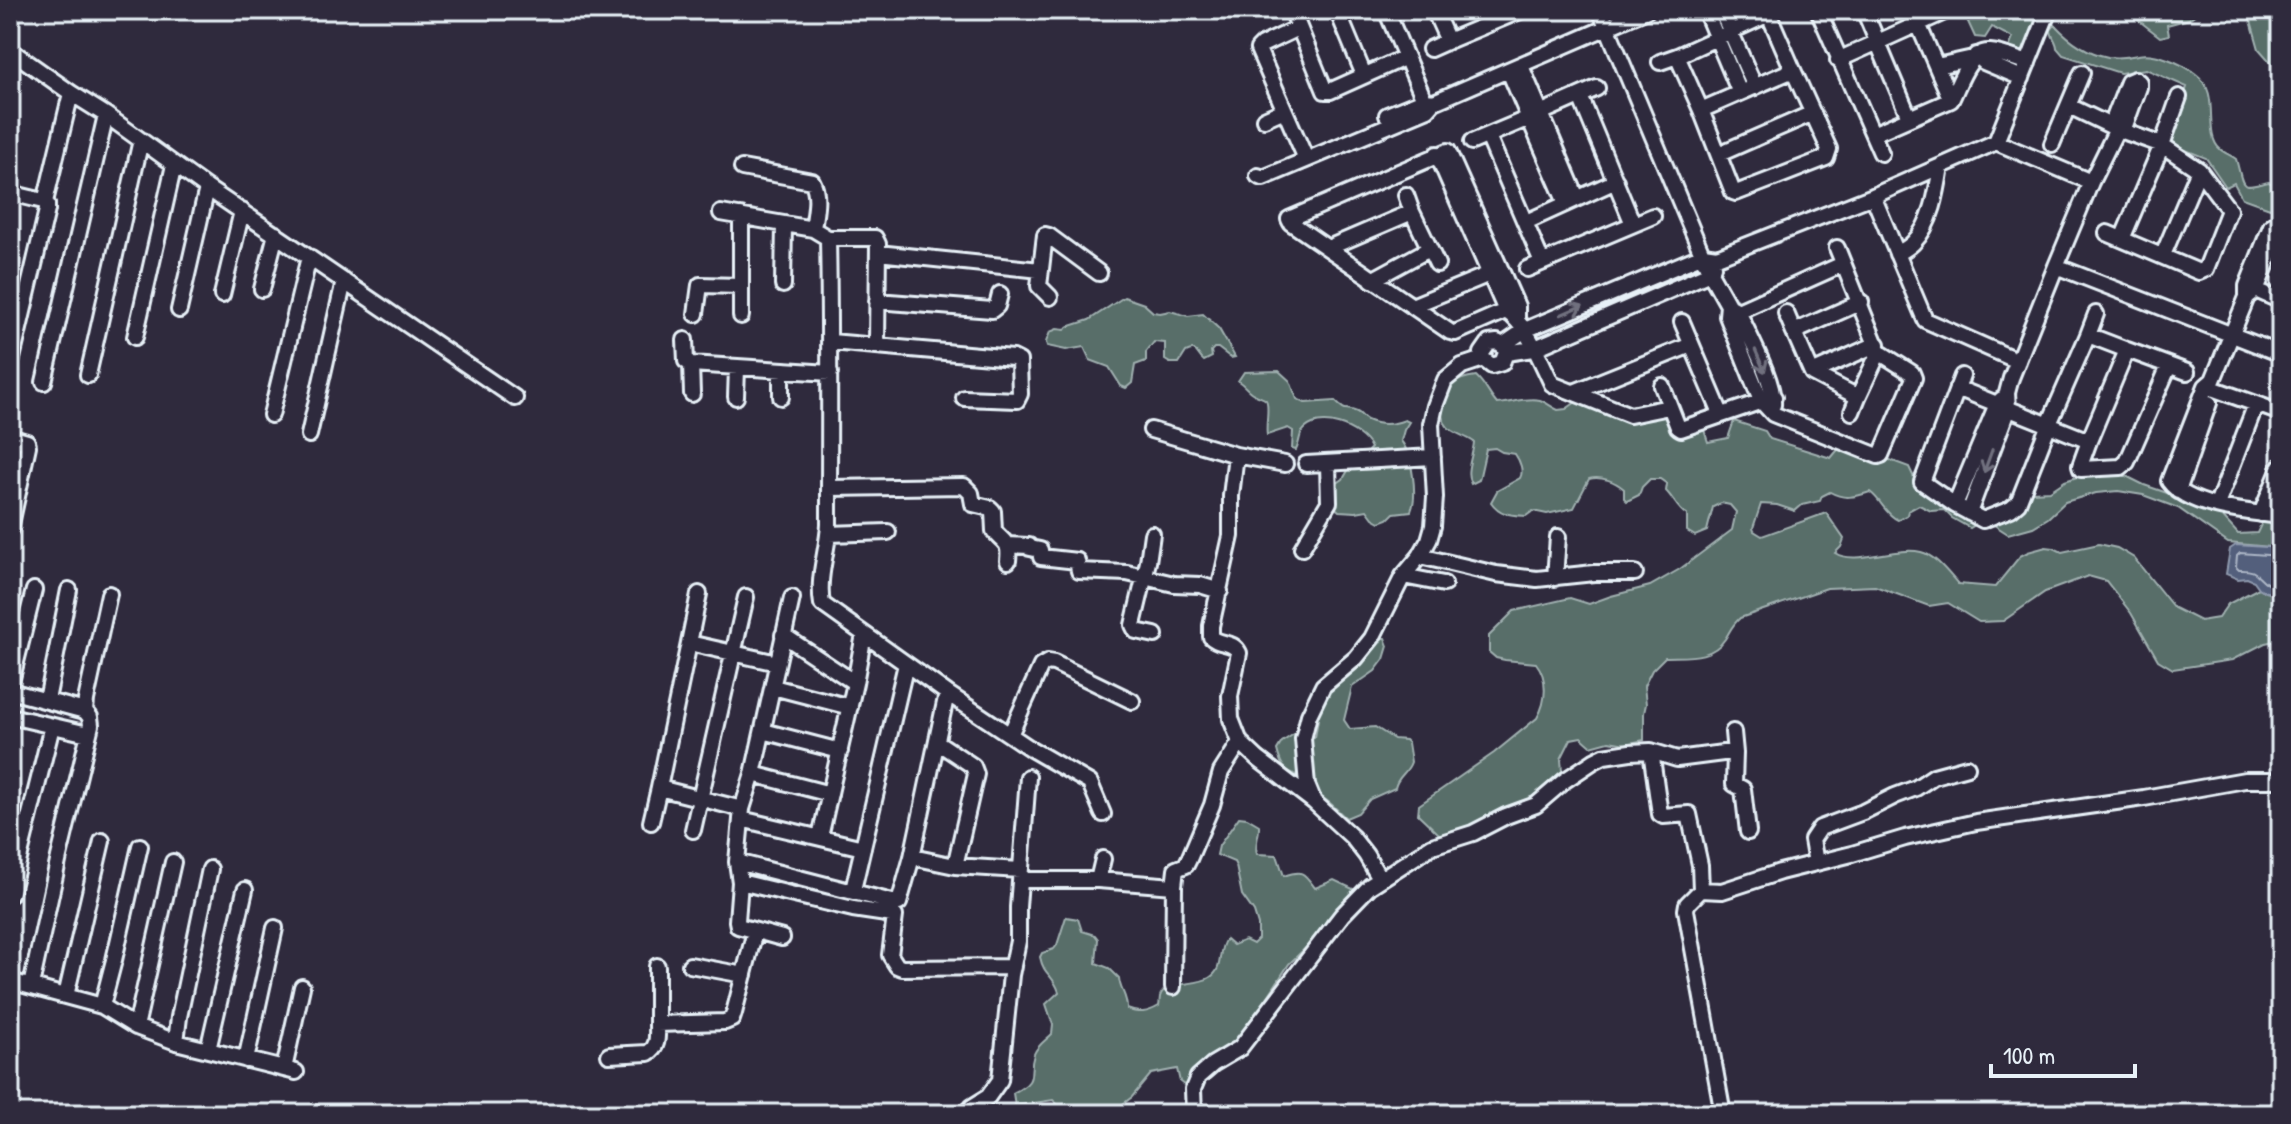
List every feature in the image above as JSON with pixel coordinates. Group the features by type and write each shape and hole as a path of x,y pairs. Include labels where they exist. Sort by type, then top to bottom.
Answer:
{"street":[{"path":"1292,10 1323,90 1330,91 1406,57"},
{"path":"1337,10 1364,75"},
{"path":"1386,10 1428,104"},
{"path":"1434,10 1448,41"},
{"path":"1430,49 1492,16 1522,10"},
{"path":"1600,10 1710,256 1710,273 1731,311 1773,414 1879,456 1914,377 1878,348 1837,248"},
{"path":"1298,28 1258,49 1305,155 1647,10"},
{"path":"1705,10 1724,34 1755,87"},
{"path":"1721,10 1724,34 1740,93"},
{"path":"1818,10 1881,153"},
{"path":"1864,10 1909,117"},
{"path":"1838,60 1878,41 1915,17 1949,10"},
{"path":"1669,407 1630,415 1552,384 1516,316 1495,272 1448,151 1289,219 1372,280 1452,333 1516,316 1710,256 1873,196 1996,142 2049,10"},
{"path":"1660,62 1767,15 1829,149 1826,158 1733,192 1677,56"},
{"path":"1915,17 1951,100"},
{"path":"10,50 515,398"},
{"path":"1937,66 1988,51 2028,63"},
{"path":"1873,134 1951,100 1975,56"},
{"path":"1975,56 2022,78"},
{"path":"1515,68 1572,201"},
{"path":"1701,110 1793,70"},
{"path":"2052,144 2082,73"},
{"path":"1472,142 1597,88"},
{"path":"10,367 42,235 47,210 45,202 71,93"},
{"path":"1580,96 1633,224"},
{"path":"2122,239 2179,97"},
{"path":"2069,106 2117,129 2162,145 2199,170 2229,210 2206,269 2199,272 2107,233"},
{"path":"1264,119 1284,110"},
{"path":"1719,154 1813,113"},
{"path":"44,382 106,115"},
{"path":"1969,513 2018,361 2091,182 2117,129"},
{"path":"1488,136 1542,262"},
{"path":"88,375 141,140"},
{"path":"1996,142 2091,182"},
{"path":"135,337 174,165"},
{"path":"1897,254 1913,243 1927,221 1937,193 1941,166"},
{"path":"742,168 812,181 817,196 813,229"},
{"path":"2163,255 2199,170"},
{"path":"1526,222 1616,181"},
{"path":"179,310 207,188"},
{"path":"10,193 45,202"},
{"path":"1406,195 1437,264"},
{"path":"1873,196 1925,320 2018,361"},
{"path":"222,295 242,211"},
{"path":"1328,248 1412,212"},
{"path":"721,213 813,229 828,238 875,238 878,253 877,345"},
{"path":"741,216 741,316"},
{"path":"1527,269 1653,216"},
{"path":"2281,228 2276,223 2271,226 2250,291 2211,385 2178,491 2192,499 2281,516"},
{"path":"783,285 784,224"},
{"path":"262,289 276,234"},
{"path":"1050,297 1040,289 1043,238 1047,235 1099,273"},
{"path":"828,238 831,342 829,534 821,580 822,604 947,693 1090,783 1103,814"},
{"path":"1372,280 1429,249"},
{"path":"878,253 1040,270"},
{"path":"271,415 309,257"},
{"path":"1731,311 1843,264"},
{"path":"2056,266 2281,354"},
{"path":"1412,306 1495,272"},
{"path":"1314,802 1307,785 1304,761 1303,739 1309,715 1323,686 1356,658 1372,638 1403,576 1420,556 1433,526 1435,497 1431,424 1445,380 1462,366 1483,359 1482,353 1489,343 1497,342 1504,349 1533,349 1710,273"},
{"path":"309,435 344,281"},
{"path":"696,314 700,285 741,286"},
{"path":"2250,291 2281,301"},
{"path":"877,301 992,310 997,306 1000,294"},
{"path":"1794,332 1861,302"},
{"path":"1786,313 1812,373 1858,397"},
{"path":"2089,441 2049,424 1960,382 1922,483 1983,520 2015,507 2018,503 2049,424 2096,314"},
{"path":"1504,349 1516,316"},
{"path":"1682,322 1721,414"},
{"path":"2088,335 2187,372"},
{"path":"685,340 686,361 691,364 830,373"},
{"path":"831,342 1019,361 1020,394 1017,400 964,398"},
{"path":"1574,392 1691,345"},
{"path":"1812,373 1878,348"},
{"path":"1852,412 1878,348"},
{"path":"2127,350 2089,441 2081,469 2125,465 2169,366"},
{"path":"691,364 692,394"},
{"path":"736,397 737,368"},
{"path":"781,370 781,397"},
{"path":"2211,385 2281,413"},
{"path":"1662,386 1681,429 1767,399"},
{"path":"1955,505 2004,402"},
{"path":"2217,505 2256,404"},
{"path":"1151,430 1236,455 1285,464"},
{"path":"10,437 23,440 28,446 10,529"},
{"path":"1236,455 1231,496 1231,536 1211,626 1211,637 1216,642 1237,647 1239,653 1230,696 1231,719 1240,742 1334,818 1355,842 1373,877"},
{"path":"1306,464 1433,457"},
{"path":"1302,548 1329,502 1328,464"},
{"path":"2261,514 2281,466"},
{"path":"829,488 964,486 971,493 973,504 993,511 994,531 1005,540 1008,561"},
{"path":"829,534 888,532"},
{"path":"1152,534 1134,628 1155,635"},
{"path":"1555,578 1558,537"},
{"path":"1007,545 1029,546 1040,550 1041,557 1077,561 1079,571 1127,573 1220,591"},
{"path":"1420,556 1496,574 1537,579 1594,573 1635,573"},
{"path":"1403,576 1444,584"},
{"path":"31,986 90,717 85,711 10,689 34,590"},
{"path":"47,700 69,590"},
{"path":"85,711 109,594"},
{"path":"651,822 699,594"},
{"path":"693,830 746,597"},
{"path":"782,938 742,928 737,921 740,882 737,862 741,814 753,774 792,598"},
{"path":"820,837 864,634"},
{"path":"783,635 855,683"},
{"path":"689,643 777,663"},
{"path":"1010,735 1041,666 1048,662 1132,701"},
{"path":"853,890 906,664"},
{"path":"773,687 850,707"},
{"path":"947,693 912,857 896,909 890,955 902,968 1013,967"},
{"path":"11,720 88,734"},
{"path":"10,895 52,726"},
{"path":"763,731 840,751"},
{"path":"1733,732 1734,784 1743,789 1748,832"},
{"path":"937,742 973,766 976,774 955,866"},
{"path":"1173,987 1176,869 1186,865 1212,805 1221,772 1240,742"},
{"path":"1194,1114 1193,1089 1198,1077 1240,1048 1373,877 1432,846 1473,833 1536,805 1564,781 1604,756 1651,751 1677,759 1735,753"},
{"path":"1651,751 1660,814 1689,814 1700,865 1701,890 1687,904 1686,910 1723,1114"},
{"path":"1816,863 1812,840 1820,828 1916,788 1934,776 1967,767"},
{"path":"753,774 830,794"},
{"path":"968,1114 972,1107 988,1097 1000,1080 1018,941 1028,777"},
{"path":"1701,890 1722,891 1905,838 1976,822 2245,780 2281,780"},
{"path":"659,788 863,848"},
{"path":"66,996 102,841"},
{"path":"102,1006 140,846"},
{"path":"912,857 1020,875 1174,886"},
{"path":"1098,880 1103,859"},
{"path":"136,1027 173,862"},
{"path":"737,862 853,890 896,909"},
{"path":"176,1042 210,869"},
{"path":"740,882 853,909 896,909"},
{"path":"208,1050 245,890"},
{"path":"246,1060 275,928"},
{"path":"657,1024 725,1022 732,1019 755,931"},
{"path":"690,965 744,975"},
{"path":"609,1055 648,1053 656,1046 657,966"},
{"path":"10,981 102,1006 136,1027 176,1042 290,1070 302,987"}],"green space":[{"path":"1951,10 1969,10 2006,20 2032,10 2039,22 2026,54 2009,48 2013,38 1992,27 1985,38 1975,37 1964,13"},
{"path":"2128,10 2146,10 2152,16 2168,11 2183,14 2188,10 2201,10 2189,19 2167,25 2169,35 2160,37"},
{"path":"2248,10 2271,10 2281,47 2281,74 2259,49"},
{"path":"2055,25 2079,45 2100,55 2152,55 2196,74 2208,91 2215,142 2236,159 2244,185 2269,182 2281,188 2281,205 2275,203 2270,208 2242,198 2234,183 2226,187 2206,158 2168,143 2187,87 2146,69 2120,73 2063,55 2051,32"},
{"path":"1124,297 1144,304 1153,312 1170,311 1188,316 1203,314 1219,329 1235,357 1231,358 1214,348 1212,357 1204,361 1193,350 1186,352 1179,363 1170,363 1165,360 1165,343 1154,342 1146,352 1146,361 1135,365 1132,383 1126,388 1121,386 1109,367 1090,360 1084,347 1066,350 1047,346 1050,332 1065,330 1089,320"},
{"path":"1279,371 1290,381 1297,399 1305,403 1335,401 1344,409 1357,412 1372,422 1409,422 1401,441 1413,475 1411,511 1394,513 1380,522 1367,510 1339,511 1332,505 1333,486 1371,448 1349,428 1328,422 1318,422 1302,432 1296,450 1292,449 1293,431 1288,428 1267,435 1266,400 1238,381 1244,372"},
{"path":"1476,376 1497,404 1535,399 1558,410 1576,402 1633,423 1664,412 1674,435 1703,427 1708,442 1728,438 1734,421 1765,431 1770,439 1831,458 1841,446 1890,460 1909,467 1919,488 1978,523 1970,528 1944,510 1931,511 1919,505 1898,520 1870,492 1850,497 1830,492 1820,501 1802,505 1795,511 1761,504 1753,528 1762,536 1826,513 1844,539 1835,553 1864,557 1899,551 1921,552 1936,561 1958,584 1995,587 2020,556 2028,552 2046,547 2062,552 2099,544 2117,548 2134,558 2174,608 2200,621 2218,618 2228,604 2259,588 2281,595 2281,640 2265,643 2232,660 2173,669 2158,660 2131,613 2106,581 2088,576 2045,592 2003,621 1979,622 1948,603 1929,606 1875,586 1827,588 1740,618 1713,651 1665,657 1652,670 1644,686 1644,740 1626,744 1609,741 1591,746 1581,737 1571,739 1561,759 1562,771 1537,793 1489,821 1442,837 1418,814 1419,805 1494,753 1537,718 1543,704 1543,676 1536,663 1496,658 1489,652 1489,636 1514,611 1570,598 1589,604 1650,586 1680,569 1732,530 1736,512 1730,505 1721,503 1713,507 1707,531 1695,536 1687,531 1687,515 1666,491 1667,484 1660,479 1650,479 1639,495 1627,501 1624,489 1598,478 1589,479 1574,508 1547,514 1533,511 1526,516 1502,512 1491,502 1497,491 1520,478 1517,457 1495,448 1486,449 1479,480 1471,484 1469,469 1474,442 1449,428 1442,415 1442,400 1447,389 1457,381"},
{"path":"2122,474 2202,505 2221,515 2238,534 2257,533 2267,512 2281,517 2281,548 2228,543 2178,508 2143,495 2118,491 2096,493 2065,502 2033,527 2008,534 1994,525 2002,509 2032,492 2050,491 2077,477"},
{"path":"1385,638 1388,646 1384,659 1375,671 1352,687 1344,720 1350,729 1375,727 1394,739 1405,740 1411,762 1395,788 1370,799 1358,813 1346,818 1315,791 1308,779 1287,770 1277,750 1294,734 1315,737 1321,706 1331,688 1355,660"},
{"path":"1239,817 1259,825 1257,854 1277,855 1284,876 1302,874 1315,888 1334,880 1355,890 1355,894 1327,919 1320,934 1289,964 1243,1035 1190,1082 1184,1085 1180,1082 1177,1069 1151,1074 1132,1097 1110,1114 1060,1114 1059,1106 1053,1100 1015,1106 1013,1093 1030,1080 1035,1051 1052,1034 1053,1025 1046,1004 1059,992 1040,957 1057,945 1066,917 1078,919 1082,931 1095,935 1098,939 1096,963 1109,968 1119,978 1127,1009 1139,1012 1159,1006 1161,994 1169,987 1204,980 1214,974 1226,939 1233,945 1245,940 1253,944 1258,939 1258,925 1254,912 1242,895 1236,866 1234,862 1217,855 1219,846"}],"water":[{"path":"2236,545 2281,548 2281,595 2266,592 2247,578 2238,579 2226,574 2230,549"}]}
